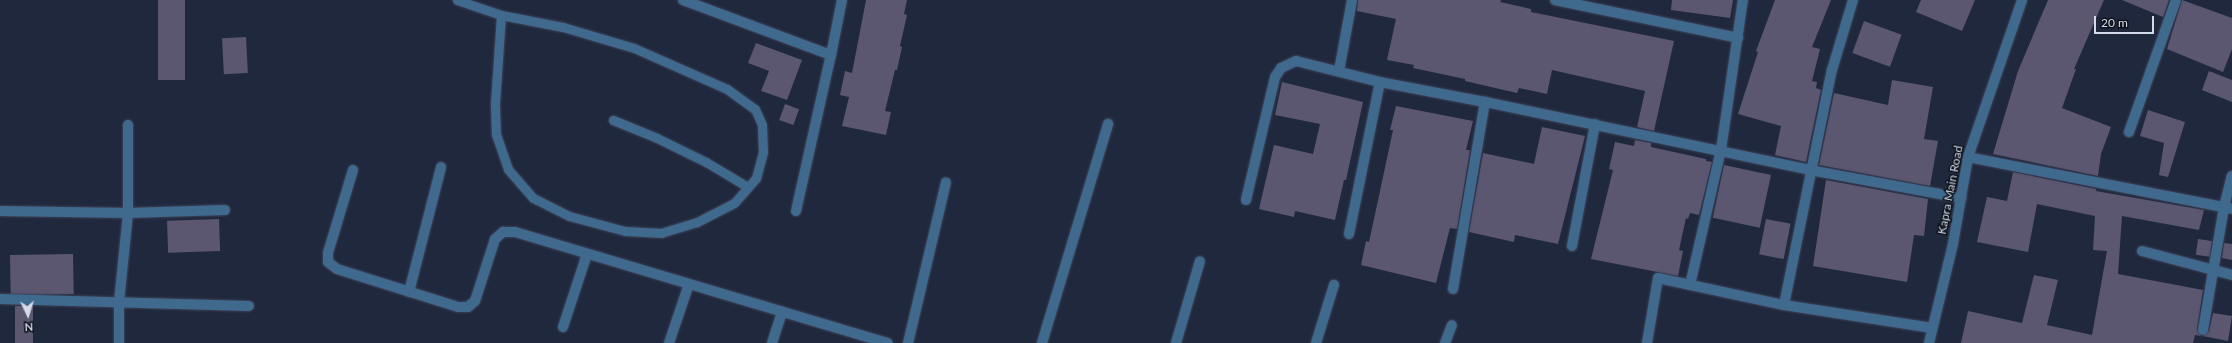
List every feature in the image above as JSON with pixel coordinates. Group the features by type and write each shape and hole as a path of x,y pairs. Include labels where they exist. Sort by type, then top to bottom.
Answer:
{"street":[{"path":"683,0 831,55"},
{"path":"796,212 842,0"},
{"path":"1339,70 1352,0"},
{"path":"1555,0 1567,1 1738,38"},
{"path":"1690,285 1721,150 1738,38 1742,0"},
{"path":"1784,305 1810,170 1832,70 1853,0"},
{"name":"Kapra Main Road","path":"1929,343 1953,244 1968,157 2022,0"},
{"path":"2129,132 2176,0"},
{"path":"1246,200 1275,77 1281,68 1296,62 1339,70 1380,82 1595,124 1810,170 1961,198"},
{"path":"1350,234 1380,82"},
{"path":"1453,289 1485,102"},
{"path":"1042,343 1108,124"},
{"path":"1572,246 1595,124"},
{"path":"119,343 120,302 128,213 128,125"},
{"path":"1968,157 2228,208"},
{"path":"409,292 441,167"},
{"path":"353,170 328,253 328,262 337,269 458,307 468,307 475,301 495,239 504,232 515,232 888,343"},
{"path":"2203,330 2212,271 2228,208 2232,176"},
{"path":"908,343 946,182"},
{"path":"0,211 128,213 225,210"},
{"path":"2142,251 2212,271 2232,275"},
{"path":"563,327 588,254"},
{"path":"1176,343 1200,261"},
{"path":"1647,343 1658,278 1784,305 1932,328"},
{"path":"669,343 689,284"},
{"path":"1316,343 1334,285"},
{"path":"0,299 249,306"},
{"path":"772,343 782,312"},
{"path":"1445,343 1452,324"}],"lane":[{"path":"457,0 501,16 563,27 634,48 727,89 755,109 762,125 763,152 756,178 734,203 697,222 662,233 625,231 569,216 533,198 508,169 496,136 495,103 501,16"},
{"path":"613,120 657,138 706,162 748,188"}],"building":[{"path":"158,0 185,0 185,80 158,80"},
{"path":"866,0 907,0 904,14 907,15 900,46 902,47 885,111 891,112 886,135 842,126 849,97 840,95 845,71 852,73"},
{"path":"1358,0 1501,0 1500,2 1531,9 1531,12 1674,41 1654,131 1637,127 1645,91 1552,70 1547,94 1519,88 1517,93 1465,81 1465,79 1413,68 1414,65 1387,60 1396,19 1357,11"},
{"path":"1672,0 1733,0 1730,18 1671,10"},
{"path":"1775,0 1831,0 1812,47 1820,49 1812,81 1817,82 1816,88 1821,90 1806,162 1775,155 1781,126 1738,114 1758,52 1756,51"},
{"path":"1921,0 1975,0 1962,31 1916,12"},
{"path":"2048,0 2104,0 2074,69 2076,69 2062,108 2111,127 2101,154 2098,176 1993,154 2018,71"},
{"path":"2122,0 2169,0 2163,17"},
{"path":"2182,0 2232,18 2232,49 2223,72 2167,49"},
{"path":"1864,21 1902,35 1890,67 1852,53"},
{"path":"246,37 248,73 224,74 222,38"},
{"path":"756,43 802,60 787,100 761,91 769,71 748,63"},
{"path":"2209,71 2232,80 2232,102 2202,90"},
{"path":"1892,80 1933,87 1924,139 1938,141 1930,186 1819,165 1834,93 1888,105"},
{"path":"1282,82 1363,102 1346,180 1344,180 1335,220 1295,211 1294,217 1259,209 1274,145 1313,154 1320,124 1275,115"},
{"path":"785,104 799,109 793,125 779,120"},
{"path":"1396,106 1473,121 1466,150 1470,150 1457,229 1450,228 1436,283 1361,265 1366,241 1369,242 1393,130 1390,130"},
{"path":"2148,110 2185,122 2168,177 2159,175 2164,143 2140,136"},
{"path":"1542,127 1585,136 1558,244 1515,235 1514,242 1469,232 1483,153 1534,164"},
{"path":"1635,140 1651,143 1651,147 1706,159 1706,161 1712,162 1699,215 1690,213 1688,219 1686,218 1679,250 1683,251 1678,276 1591,259 1613,170 1609,169 1615,142 1634,146"},
{"path":"1724,165 1771,175 1760,228 1713,218"},
{"path":"2013,172 2096,189 2096,191 2204,210 2199,230 2122,216 2118,274 2203,290 2197,329 2201,336 2195,335 2193,343 1961,343 1968,311 2022,323 2034,275 2058,280 2047,325 2092,335 2107,251 2093,250 2095,216 2037,204 2028,252 1977,242 1987,197 2007,201"},
{"path":"1826,180 1928,199 1924,236 1914,235 1907,282 1813,266"},
{"path":"219,219 220,251 168,253 167,221"},
{"path":"1766,219 1791,224 1784,259 1759,254"},
{"path":"2198,239 2212,241 2210,257 2196,255"},
{"path":"2224,243 2232,244 2232,260 2222,258"},
{"path":"73,254 74,294 11,295 10,255"},
{"path":"15,306 33,306 33,343 15,343"},
{"path":"2213,313 2232,316 2228,341 2203,336 2209,331"}]}
